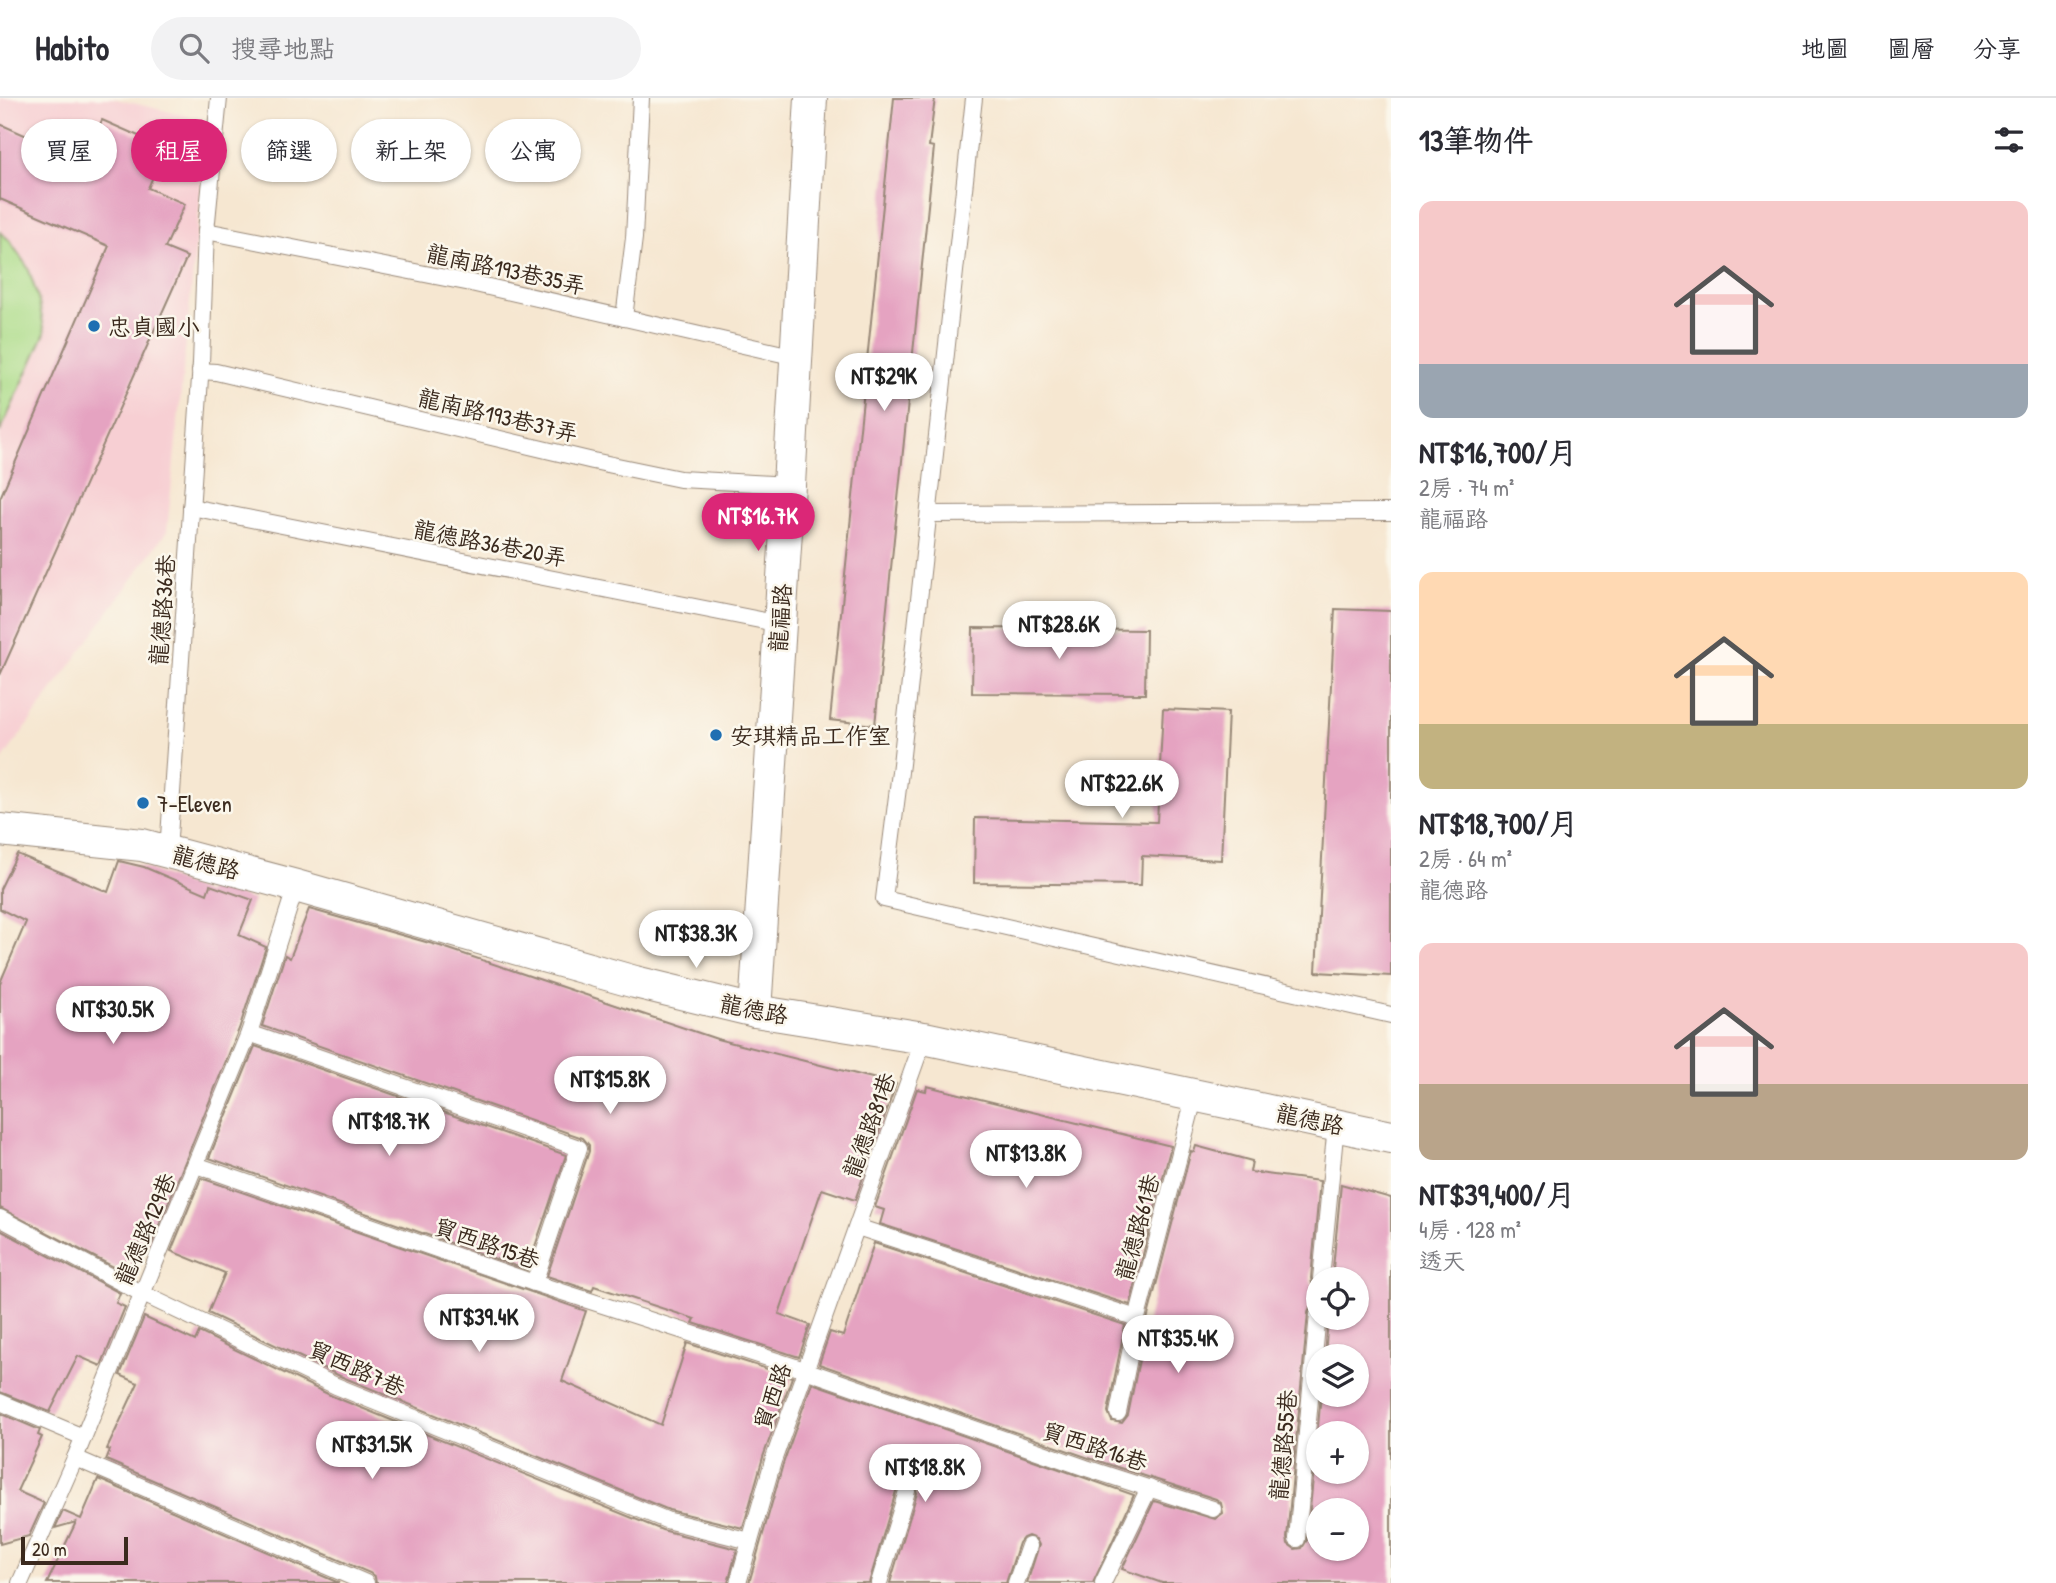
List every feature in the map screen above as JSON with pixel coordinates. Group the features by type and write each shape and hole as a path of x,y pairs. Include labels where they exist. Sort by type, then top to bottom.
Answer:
{"street":[{"name":"龍福路","path":"754,1011 789,485 811,98"},
{"name":"龍德路","path":"0,831 142,845 635,982 754,1011 924,1038 1391,1137"}],"lane":[{"name":"龍德路36巷","path":"168,852 200,371 206,231 219,98"},
{"path":"624,318 634,237 641,98"},
{"path":"974,98 884,899 1391,1016"},
{"name":"龍南路193巷35弄","path":"206,231 471,284 796,357"},
{"name":"龍南路193巷37弄","path":"200,371 216,372 680,479 789,485"},
{"name":"龍德路36巷20弄","path":"191,507 780,624"},
{"path":"929,514 1391,512"},
{"name":"龍德路129巷","path":"20,1583 75,1458 249,1033 296,886"},
{"path":"249,1033 579,1148 534,1283"},
{"name":"龍德路81巷","path":"857,1227 924,1038"},
{"name":"龍德路61巷","path":"1118,1413 1137,1318 1195,1095"},
{"path":"1322,1267 1336,1125"},
{"name":"貿西路15巷","path":"196,1165 534,1283 805,1370"},
{"name":"貿西路7巷","path":"0,1218 143,1293 336,1386 666,1520 750,1541"},
{"path":"857,1227 1137,1318"},
{"name":"貿西路","path":"738,1583 773,1461 857,1227"},
{"name":"龍德路55巷","path":"1297,1539 1317,1330"},
{"name":"貿西路16巷","path":"805,1370 1086,1468 1213,1509"},
{"path":"0,1402 83,1437"},
{"path":"75,1458 366,1583"},
{"path":"1102,1583 1149,1488"},
{"path":"878,1583 907,1491"},
{"path":"1016,1583 1029,1546"}],"shaded area":[{"name":"忠貞國小","path":"0,98 112,98 200,119 131,119 131,182 202,182 167,531 0,763"}],"green space":[{"path":"0,232 9,240 28,268 45,333 0,432"}],"building":[{"path":"894,98 935,98 929,146 934,147 875,725 830,720"},
{"path":"0,124 21,133 21,182 117,182 117,127 131,133 131,182 151,182 148,188 185,204 165,248 187,257 0,675 0,498 109,246 0,199"},
{"path":"1335,609 1391,611 1391,976 1316,972"},
{"path":"973,628 1146,630 1145,694 972,693"},
{"path":"1163,709 1228,712 1221,860 1142,856 1141,885 974,883 975,818 1157,822"},
{"path":"17,854 108,892 119,861 144,867 207,894 210,885 253,900 239,935 266,947 239,1029 152,1243 142,1239 127,1274 0,1208 0,983 26,922 0,909 0,889"},
{"path":"309,909 440,946 717,1039 896,1084 855,1200 822,1189 779,1314 810,1325 799,1357 693,1323 695,1319 594,1286 592,1291 547,1276 589,1151 589,1145 583,1138 262,1026 285,955 290,958"},
{"path":"255,1046 566,1155 527,1270 209,1158"},
{"path":"927,1086 1171,1146 1130,1305 880,1224 884,1210 875,1207 917,1089 926,1091"},
{"path":"1196,1146 1252,1161 1250,1172 1320,1181 1312,1267 1306,1267 1306,1330 1287,1538 1288,1544 1295,1549 1302,1548 1306,1542 1306,1561 1369,1561 1369,1498 1311,1498 1312,1484 1369,1484 1369,1421 1318,1421 1320,1407 1369,1407 1369,1344 1326,1344 1327,1330 1369,1330 1369,1267 1333,1267 1341,1184 1391,1198 1391,1583 1162,1583 1122,1569 1154,1501 1215,1519 1223,1513 1221,1503 1216,1499 819,1364 830,1332 843,1336 874,1243 1125,1325 1108,1412 1112,1421 1122,1423 1128,1415 1147,1320 1191,1151 1194,1152"},
{"path":"201,1178 586,1311 562,1381 661,1425 687,1343 792,1377 763,1457 743,1528 669,1510 340,1376 208,1313 225,1273 171,1251"},
{"path":"0,1230 120,1293 116,1303 125,1307 101,1366 78,1356 50,1412 0,1392"},
{"path":"144,1317 195,1341 199,1332 332,1396 662,1530 737,1549 728,1583 376,1583 375,1577 370,1573 106,1460 110,1450 107,1449 138,1383 120,1375"},
{"path":"812,1383 1134,1495 1093,1583 1027,1583 1039,1545 1036,1539 1028,1536 1019,1543 1006,1583 890,1583 917,1493 914,1483 905,1481 897,1488 869,1583 749,1583 783,1464"},
{"path":"0,1413 40,1430 38,1435 42,1437 17,1491 44,1503 29,1536 0,1544"},
{"path":"98,1479 339,1583 47,1583 76,1522 55,1528 63,1511 81,1519"}],"place":[{"name":"忠貞國小","path":"94,326"},
{"name":"安琪精品工作室","path":"716,735"},
{"name":"7-Eleven","path":"143,803"}]}
